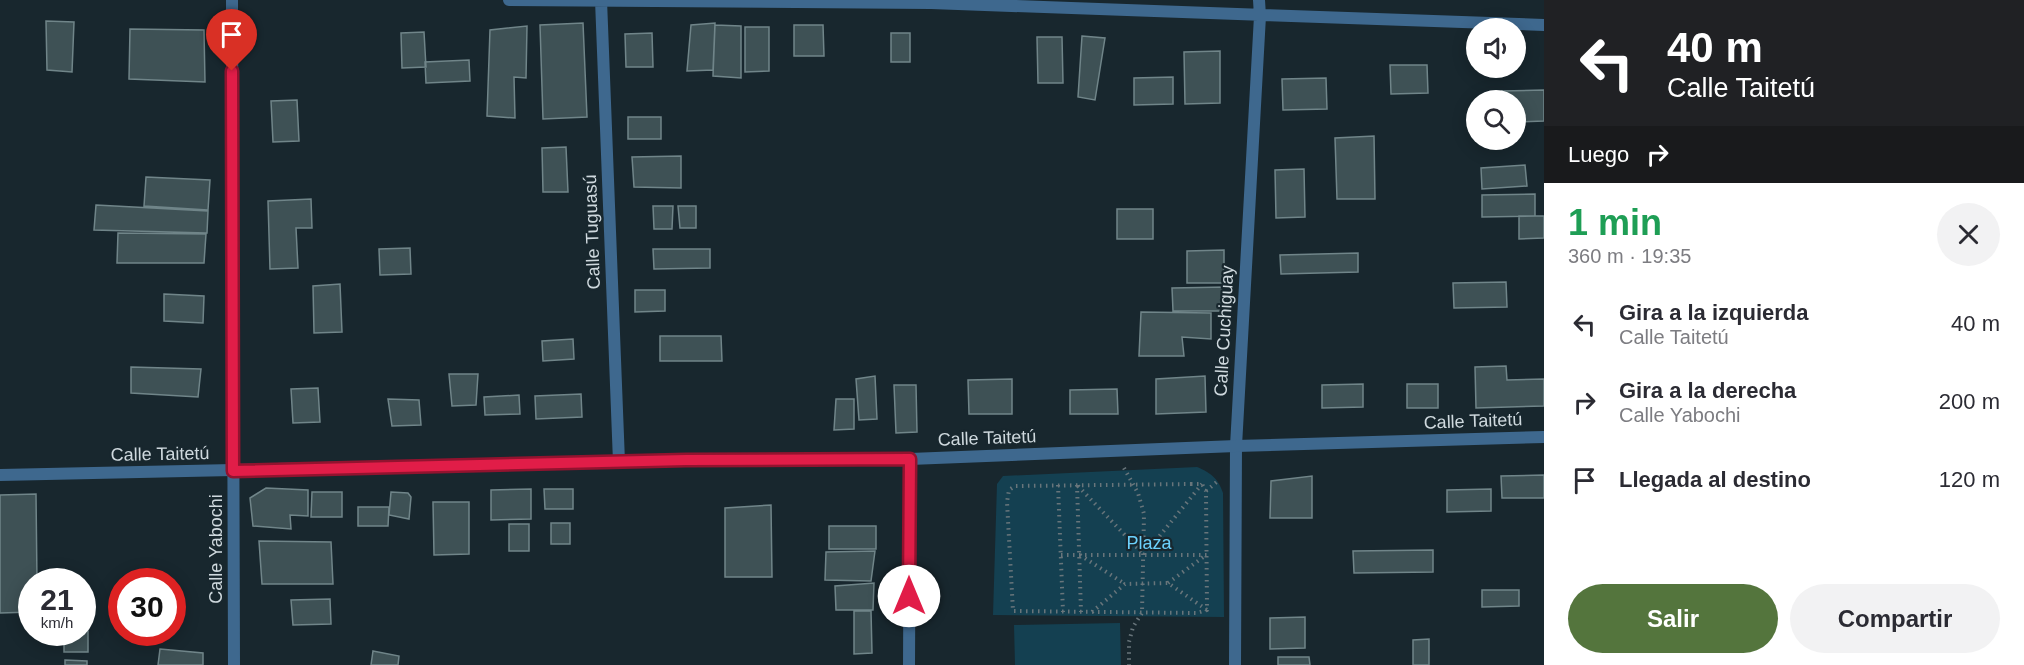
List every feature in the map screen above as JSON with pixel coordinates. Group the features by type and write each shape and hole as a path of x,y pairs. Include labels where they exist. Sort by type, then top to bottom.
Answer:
{"street":[{"name":"Calle Yabochi","path":"231,0 234,665"},
{"path":"509,0 931,2 1544,25"},
{"name":"Calle Cuchiguay","path":"1236,665 1236,446 1260,16 1259,0"},
{"name":"Calle Tuguasú","path":"601,1 619,462"},
{"name":"Calle Taitetú","path":"0,475 686,460 910,459 1544,437"},
{"path":"909,665 910,459"}],"path":[{"path":"1129,665 1129,642 1133,627 1142,613 1144,555 1143,503 1132,484"},
{"path":"1202,484 1015,486 1009,490 1007,502 1012,611 1197,614 1207,610"},
{"path":"1144,555 1202,484"},
{"path":"1202,484 1206,491 1207,610"},
{"path":"1058,485 1063,612"},
{"path":"1077,485 1144,555"},
{"path":"1077,485 1081,612"},
{"path":"1061,555 1207,555"},
{"path":"1079,555 1125,584 1143,584 1168,583 1207,555"},
{"path":"1168,583 1207,610"},
{"path":"1091,612 1125,584"}],"green space":[{"name":"Plaza","path":"1197,467 1206,471 1219,483 1223,493 1224,617 993,615 997,484 1003,476"},
{"path":"1120,623 1121,665 1015,665 1014,625"}],"building":[{"path":"46,21 74,22 72,72 47,70"},
{"path":"583,23 587,117 543,119 540,25"},
{"path":"715,23 713,70 687,71 691,25"},
{"path":"715,25 741,26 741,78 713,76"},
{"path":"794,25 823,25 824,56 794,56"},
{"path":"527,26 526,78 514,77 515,118 487,116 490,30"},
{"path":"745,27 769,27 769,71 745,72"},
{"path":"130,29 204,30 205,82 129,79"},
{"path":"424,32 426,67 402,68 401,33"},
{"path":"652,33 653,67 626,67 625,34"},
{"path":"891,33 910,33 910,62 891,62"},
{"path":"1082,36 1105,38 1095,100 1078,97"},
{"path":"1037,37 1062,37 1063,83 1038,83"},
{"path":"1220,51 1220,103 1185,104 1184,52"},
{"path":"469,60 470,81 426,83 425,62"},
{"path":"1390,65 1427,65 1428,93 1391,94"},
{"path":"1173,77 1173,104 1134,105 1134,78"},
{"path":"1326,78 1327,109 1283,110 1282,79"},
{"path":"1526,90 1544,90 1544,121 1526,122"},
{"path":"297,100 299,141 273,142 271,101"},
{"path":"628,117 661,117 661,139 628,139"},
{"path":"1374,136 1375,199 1337,199 1335,138"},
{"path":"566,147 568,192 543,192 542,148"},
{"path":"681,156 681,188 634,187 632,157"},
{"path":"1525,165 1527,186 1482,189 1481,168"},
{"path":"1304,169 1305,217 1276,218 1275,170"},
{"path":"146,177 210,180 208,210 144,206"},
{"path":"1535,194 1535,216 1482,217 1482,195"},
{"path":"311,199 312,228 296,228 298,268 270,269 268,201"},
{"path":"96,205 208,211 207,233 94,230"},
{"path":"653,206 673,206 672,229 654,229"},
{"path":"678,206 696,206 696,228 680,228"},
{"path":"1117,209 1153,209 1153,239 1117,239"},
{"path":"1519,216 1544,216 1544,238 1519,239"},
{"path":"118,233 206,234 204,263 117,263"},
{"path":"410,248 411,274 380,275 379,249"},
{"path":"653,249 710,249 710,268 654,269"},
{"path":"1224,250 1224,283 1187,283 1187,251"},
{"path":"1358,253 1358,272 1281,274 1280,255"},
{"path":"1506,282 1507,307 1454,308 1453,283"},
{"path":"340,284 342,332 314,333 313,286"},
{"path":"1226,287 1227,311 1173,311 1172,288"},
{"path":"635,290 665,290 665,311 635,312"},
{"path":"164,294 204,296 203,323 164,321"},
{"path":"1141,312 1211,313 1211,339 1182,337 1184,356 1139,356"},
{"path":"660,336 721,336 722,361 660,361"},
{"path":"573,339 574,359 543,361 542,341"},
{"path":"1506,366 1507,380 1544,379 1544,406 1476,408 1475,367"},
{"path":"131,367 201,369 198,397 131,393"},
{"path":"449,374 478,374 476,405 452,406"},
{"path":"875,376 877,419 859,420 856,379"},
{"path":"1205,376 1206,412 1156,414 1156,379"},
{"path":"1012,379 1012,414 969,414 968,380"},
{"path":"1363,384 1363,407 1322,408 1322,385"},
{"path":"1407,384 1438,384 1438,408 1407,408"},
{"path":"894,385 916,385 917,432 896,433"},
{"path":"318,388 320,422 293,423 291,389"},
{"path":"1117,389 1118,414 1070,414 1070,390"},
{"path":"581,394 582,417 536,419 535,396"},
{"path":"519,395 520,414 485,415 484,397"},
{"path":"388,399 419,400 421,425 392,426"},
{"path":"836,399 854,399 854,429 834,430"},
{"path":"1544,475 1544,498 1502,498 1501,476"},
{"path":"1312,476 1312,518 1270,518 1271,481"},
{"path":"266,488 308,490 308,516 290,515 291,529 253,526 250,498"},
{"path":"531,489 531,519 491,520 491,490"},
{"path":"544,489 573,489 573,509 545,509"},
{"path":"1491,489 1491,511 1447,512 1447,490"},
{"path":"312,492 342,492 342,517 311,517"},
{"path":"391,492 408,493 411,497 409,519 389,515"},
{"path":"36,494 37,568 18,568 18,612 0,613 0,495"},
{"path":"433,502 469,502 469,554 434,555"},
{"path":"771,505 772,577 725,577 725,508"},
{"path":"358,507 389,507 388,526 358,526"},
{"path":"551,523 570,523 570,544 551,544"},
{"path":"509,524 529,524 529,551 509,551"},
{"path":"829,526 876,526 876,549 829,549"},
{"path":"259,541 331,542 333,584 262,584"},
{"path":"1433,550 1433,572 1354,573 1353,551"},
{"path":"875,551 871,581 825,580 826,552"},
{"path":"874,583 873,610 836,610 835,586"},
{"path":"1482,590 1519,590 1519,606 1482,607"},
{"path":"330,599 331,624 293,625 291,600"},
{"path":"854,611 871,611 872,653 854,654"},
{"path":"1305,617 1305,648 1270,649 1270,618"},
{"path":"1429,639 1429,665 1413,665 1413,640"},
{"path":"64,646 88,646 88,652 64,652"},
{"path":"160,649 203,653 203,665 158,665"},
{"path":"373,651 399,656 398,665 371,665"},
{"path":"1278,657 1309,657 1310,665 1278,665"},
{"path":"65,660 87,661 87,665 65,665"}],"route":[{"path":"232,71 233,471 686,460 910,459 909,596"}]}
